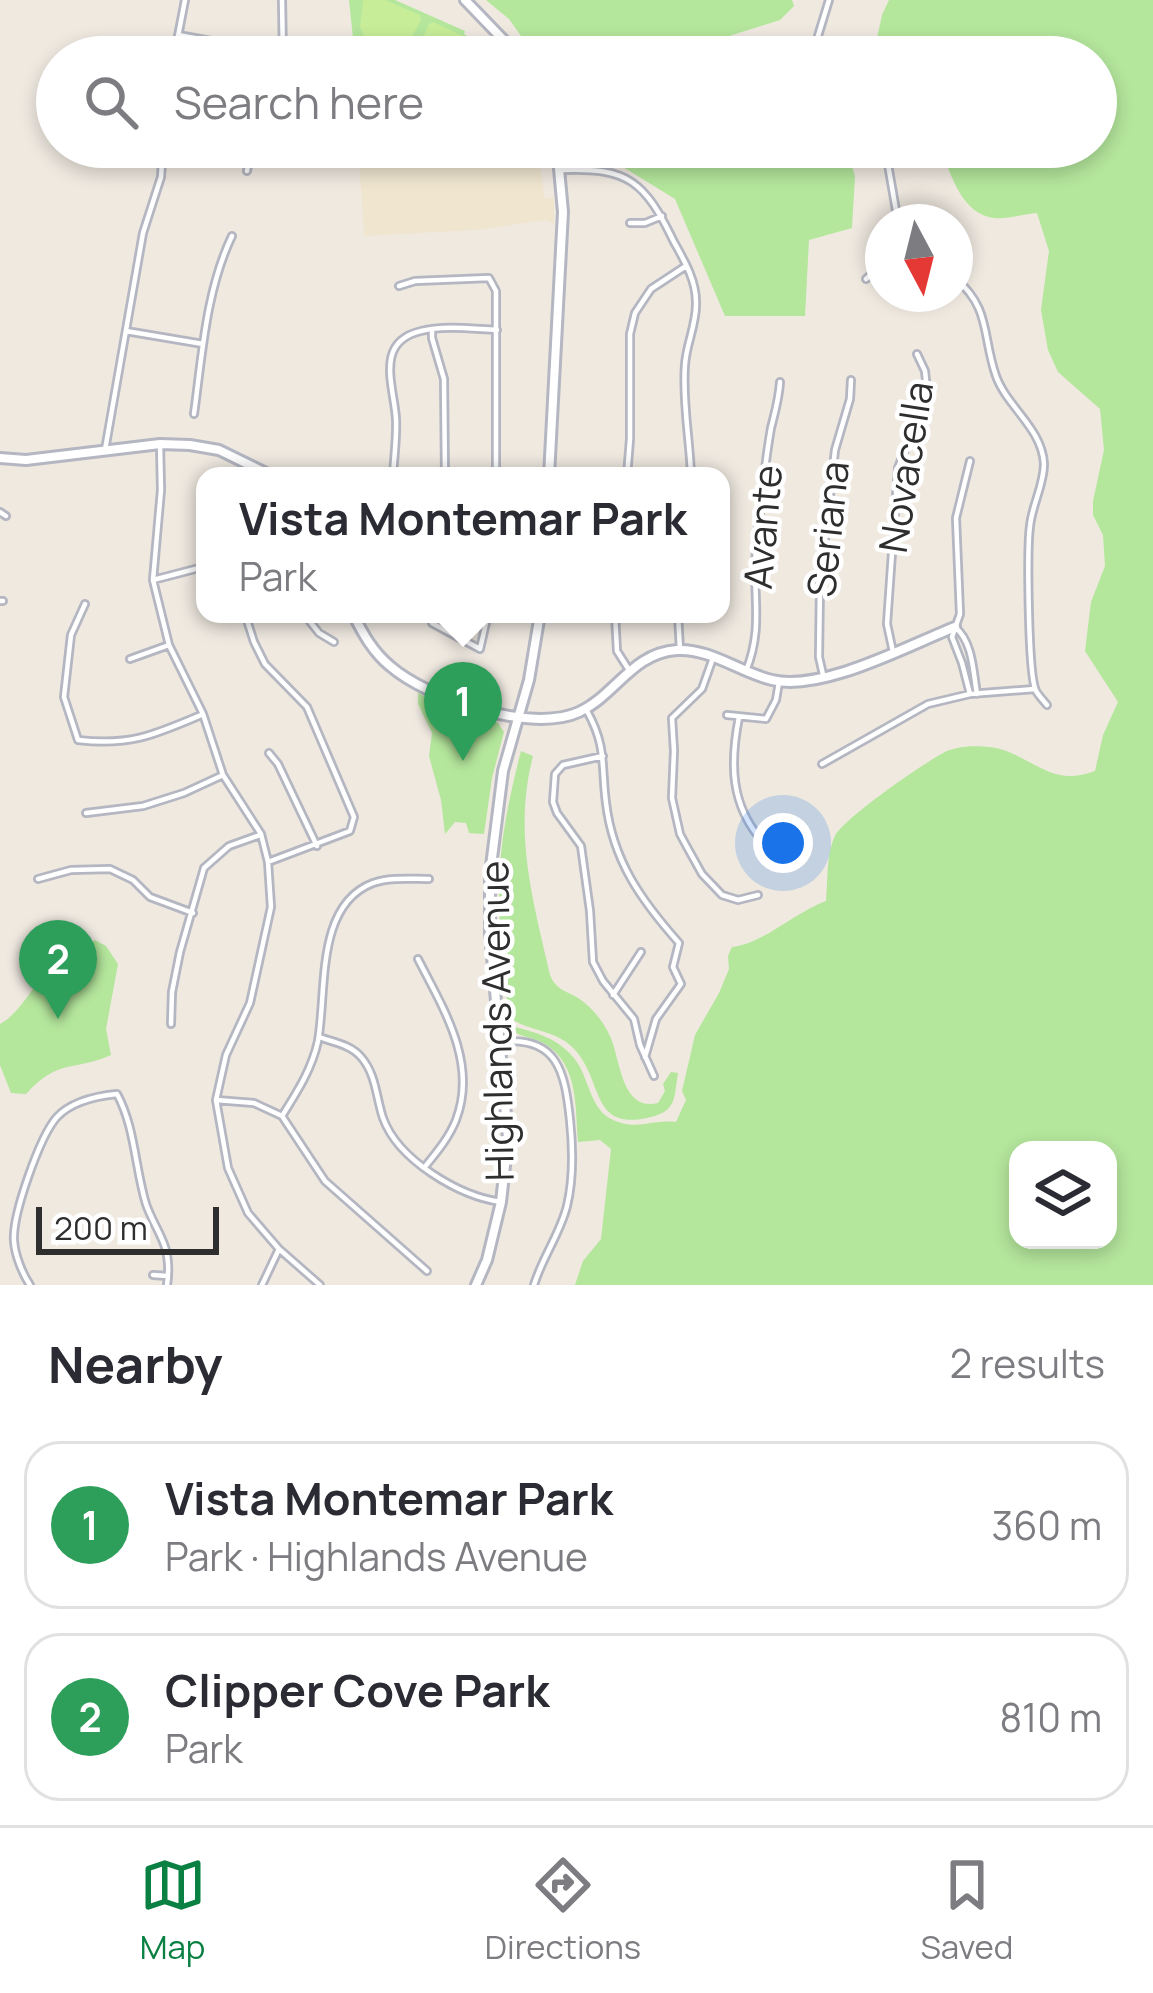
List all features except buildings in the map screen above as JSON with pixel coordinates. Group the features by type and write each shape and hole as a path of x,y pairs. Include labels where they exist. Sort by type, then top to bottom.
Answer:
{"main road":[{"path":"465,0 500,36"},
{"path":"549,467 563,212 561,170"},
{"path":"0,458 68,457 160,444 219,450 254,467"},
{"path":"358,623 378,654 418,687 476,708 545,721 586,709 652,656 696,651 779,682 824,680 955,627"},
{"name":"Highlands Avenue","path":"476,1285 501,1202 508,1138 490,933 490,874 503,771 529,680 538,623"}],"street":[{"path":"183,36 178,35 185,0"},
{"path":"282,0 283,36"},
{"path":"818,36 829,0"},
{"path":"106,450 143,233 162,168"},
{"path":"888,168 895,204"},
{"path":"561,170 594,169 620,175 643,191 662,216 686,266 697,299 685,362 691,467"},
{"path":"630,223 645,224 662,216"},
{"path":"194,414 203,344 224,251 232,236"},
{"path":"628,467 630,334 635,313 651,289 686,266"},
{"path":"399,286 490,278 496,291 496,467"},
{"path":"973,295 985,320 999,383 1042,452 1042,479 1030,526 1030,659 1035,689 1047,705"},
{"path":"433,329 444,379 445,467"},
{"path":"393,467 391,352 416,331 497,330"},
{"path":"125,331 203,344"},
{"name":"Novacella","path":"893,652 887,624 898,468 926,390 926,371 917,354"},
{"name":"Seriana","path":"824,680 819,657 820,584 835,450 851,380"},
{"name":"Avante","path":"746,671 757,634 756,554 780,382"},
{"path":"160,444 153,580 169,645 203,714 223,775 261,834 268,862 271,907 250,1003 226,1055 216,1100 228,1168 248,1213 320,1285"},
{"path":"970,460 956,524 960,614 952,637 974,694"},
{"path":"153,580 196,569"},
{"path":"85,604 70,635 64,697 78,740 139,740 203,714"},
{"path":"248,623 265,664 307,707 354,818 350,831 268,862"},
{"path":"310,623 334,642"},
{"path":"432,623 480,649 486,623"},
{"path":"615,623 617,651 629,670"},
{"path":"678,623 680,650"},
{"path":"955,627 968,648 974,694"},
{"path":"130,659 169,645"},
{"path":"713,658 702,689 672,718 673,803 680,834 710,884 733,899 758,895"},
{"path":"727,715 766,719 779,682"},
{"path":"822,764 914,710 945,698 1035,689"},
{"path":"586,709 599,733 606,805 623,865 647,907 680,943 673,967 681,984 656,1019 644,1058"},
{"path":"739,717 733,769 744,816 771,852 782,858 795,857"},
{"path":"269,753 317,846"},
{"path":"603,757 558,769 553,802 580,846 593,962 634,1019 653,1076"},
{"path":"86,813 143,806 223,775"},
{"path":"171,1024 179,952 204,868 229,846 261,834"},
{"path":"38,879 71,870 110,869 133,880 150,897 193,913"},
{"path":"282,1116 305,1080 319,1037 322,982 336,916 345,902 372,883 429,879"},
{"path":"614,995 641,952"},
{"path":"418,959 453,1030 464,1083 449,1135 424,1168"},
{"path":"319,1037 354,1050 363,1059 393,1138 424,1168 460,1191 501,1202"},
{"path":"500,1042 513,1040 541,1048 553,1057 567,1088 573,1150 570,1184 559,1228 534,1285"},
{"path":"30,1285 14,1239 23,1193 47,1132 60,1113 97,1096 117,1094 127,1112 143,1193 165,1247 168,1281 153,1275"},
{"path":"216,1100 254,1103 282,1116 325,1181 427,1270"},
{"path":"132,1196 143,1193"},
{"path":"262,1285 279,1249"}],"shaded area":[{"path":"359,168 540,168 545,198 554,198 554,224 546,220 477,230 364,236"}],"green space":[{"path":"349,0 395,0 467,36 353,36"},
{"path":"363,0 385,0 420,15 421,20 412,36 364,36 360,27"},
{"path":"486,0 792,0 794,6 780,20 729,36 521,36"},
{"path":"889,0 1153,0 1153,1285 575,1285 583,1261 601,1239 611,1149 600,1140 578,1142 573,1088 564,1063 545,1044 510,1029 539,1034 567,1051 599,1108 613,1120 630,1125 676,1122 686,1100 682,1091 695,1035 719,993 732,947 755,940 826,901 835,836 868,805 957,748 1000,749 1067,776 1095,771 1103,735 1118,702 1085,651 1091,602 1105,566 1103,535 1093,515 1104,450 1100,409 1058,372 1048,350 1041,310 1049,251 1037,213 1000,218 979,213 957,188 949,168 1117,168 1117,36 877,36"},
{"path":"433,22 462,36 424,36"},
{"path":"625,168 853,168 855,176 852,228 809,240 805,316 725,316 675,199"},
{"path":"418,693 447,708 498,723 504,732 484,834 469,833 466,823 455,822 445,834 429,756 432,733 418,704"},
{"path":"521,751 533,756 525,839 550,975 558,987 600,1019 636,1099 658,1103 671,1072 678,1073 673,1102 651,1117 632,1120 608,1111 585,1064 569,1044 509,1017 499,888 508,809"},
{"path":"95,940 106,946 118,964 106,1029 111,1055 58,1070 26,1094 11,1093 0,1065 0,1024 52,969"}],"place":[{"name":"Vista Montemar Park","path":"463,761"},
{"name":"Clipper Cove Park","path":"58,1019"}]}
